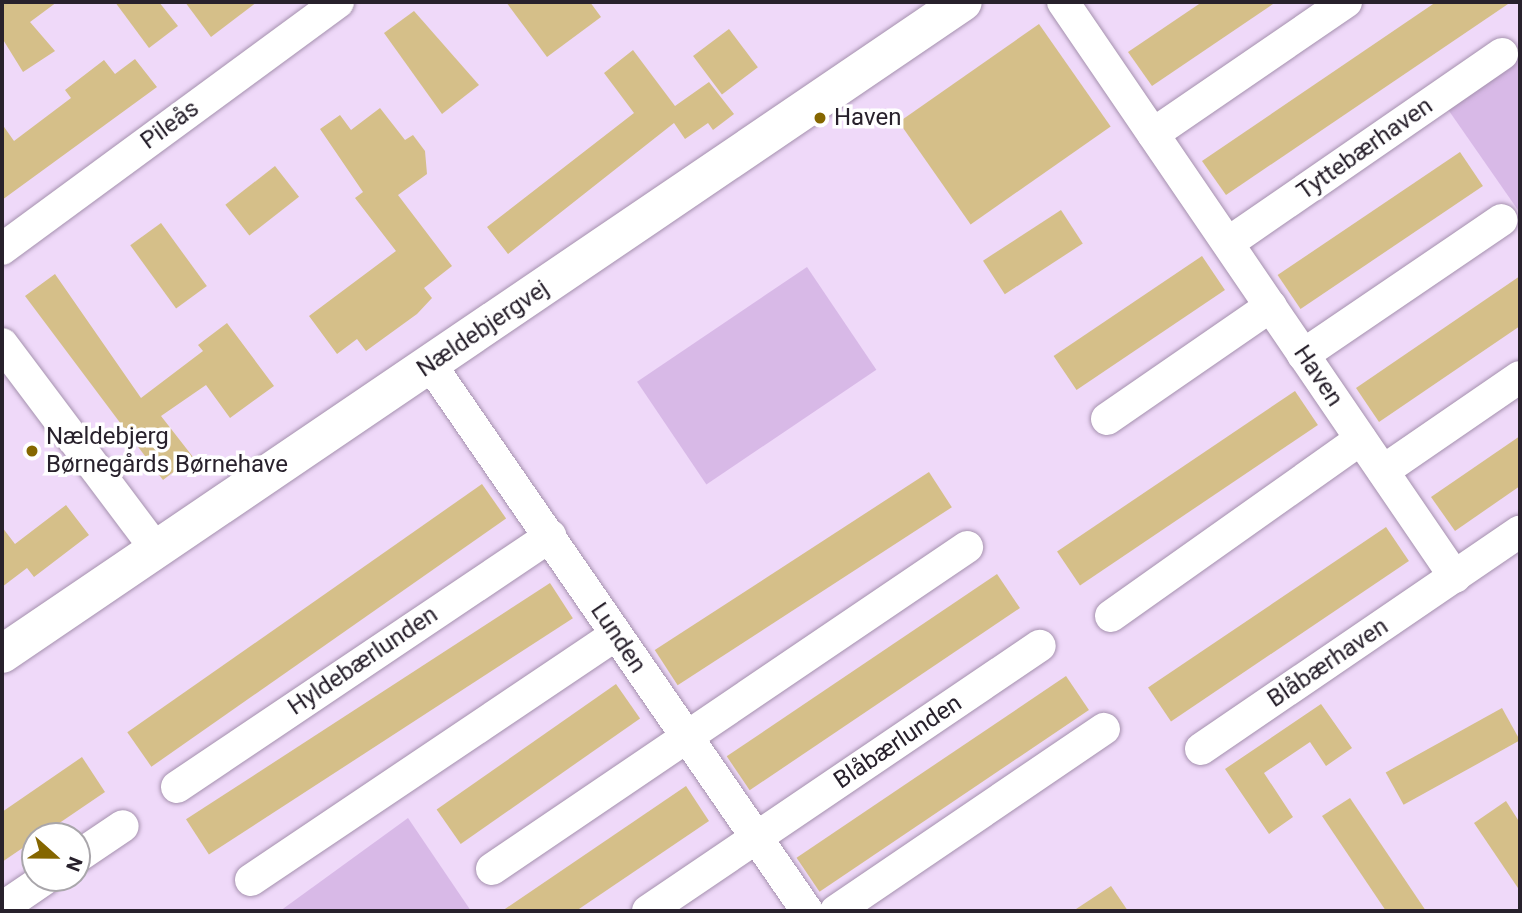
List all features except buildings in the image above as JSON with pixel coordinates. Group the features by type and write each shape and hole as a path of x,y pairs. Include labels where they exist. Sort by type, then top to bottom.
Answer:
{"street":[{"name":"Pileås","path":"2,249 338,2"},
{"name":"Nældebjergvej","path":"2,654 964,2"},
{"name":"Haven","path":"1063,2 1455,577"},
{"path":"1153,134 1346,2"},
{"name":"Tyttebærhaven","path":"1228,243 1502,54"},
{"path":"1303,355 1502,220"},
{"path":"1107,419 1271,306"},
{"path":"2,344 156,549"},
{"name":"Lunden","path":"430,364 807,911"},
{"path":"1382,471 1520,377"},
{"path":"1111,617 1361,439"},
{"path":"1455,577 1520,531"},
{"name":"Hyldebærlunden","path":"177,787 550,536"},
{"path":"492,869 967,547"},
{"name":"Blåbærhaven","path":"1201,749 1455,577"},
{"path":"251,880 616,635"},
{"name":"Blåbærlunden","path":"756,839 1040,646"},
{"path":"836,911 1104,729"},
{"path":"91,848 123,826"},
{"path":"648,911 756,839"},
{"path":"2,908 25,892"}],"shaded area":[{"path":"1520,56 1520,213 1447,108"},
{"path":"807,267 876,370 706,484 637,382"},
{"path":"408,818 471,911 280,911"}],"place":[{"name":"Haven","path":"820,118"},
{"name":"Nældebjerg Børnegårds Børnehave","path":"32,451"}]}
